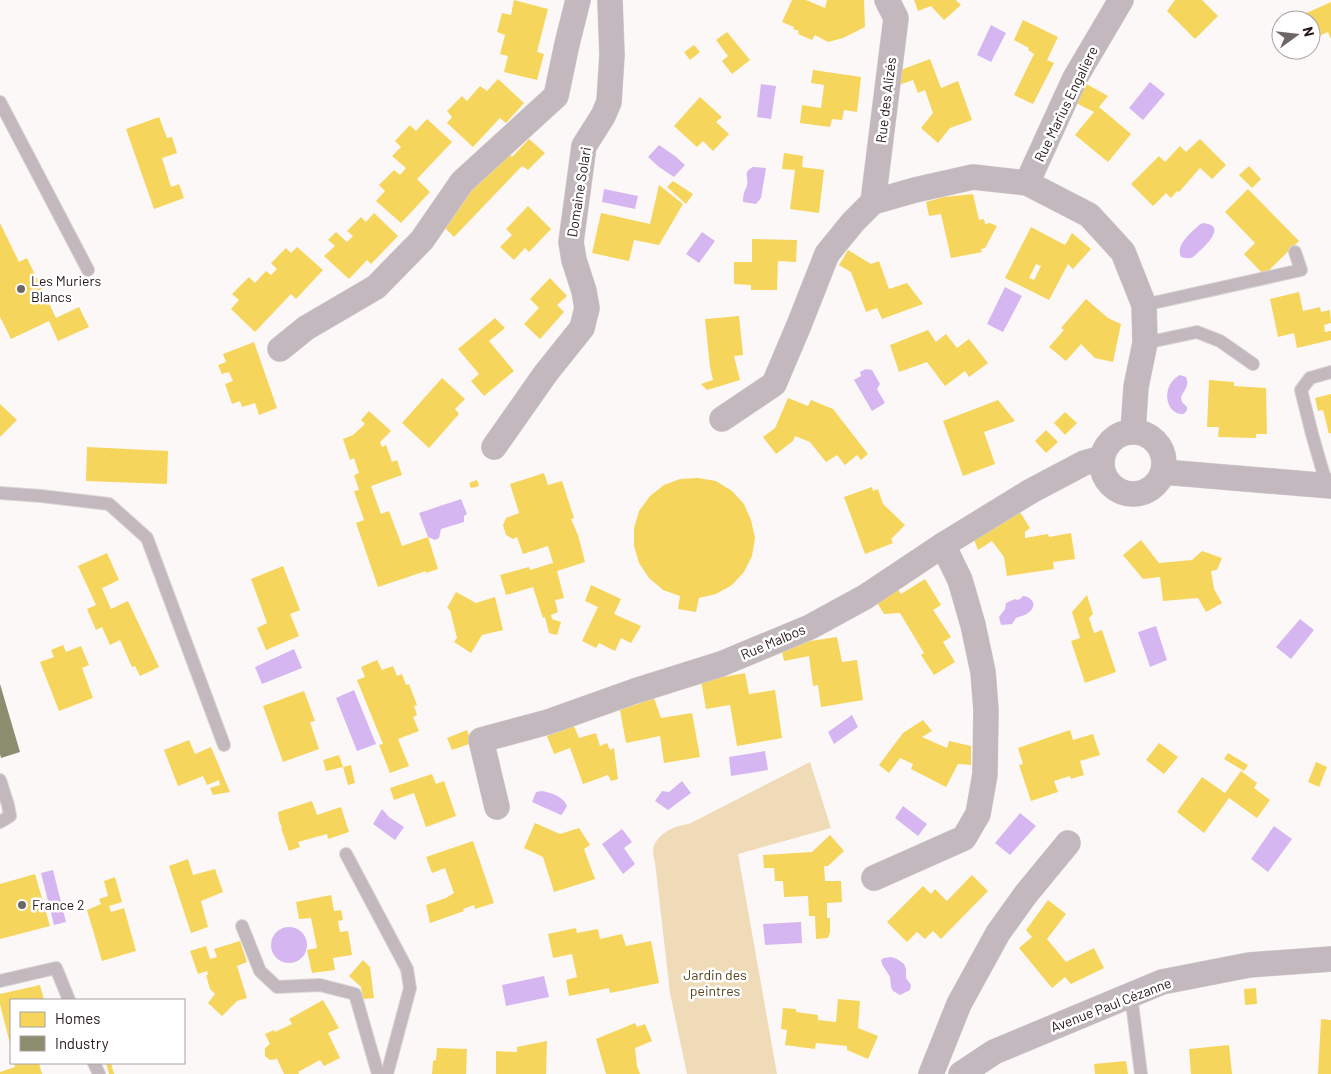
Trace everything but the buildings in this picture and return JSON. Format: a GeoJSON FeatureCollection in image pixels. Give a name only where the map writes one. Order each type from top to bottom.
{"type":"FeatureCollection","features":[{"type":"Feature","properties":{"kind":"street"},"geometry":{"type":"LineString","coordinates":[[280,348],[306,328],[376,287],[422,240],[462,182],[556,96],[578,0]]}},
{"type":"Feature","properties":{"kind":"street","name":"Domaine Solari"},"geometry":{"type":"LineString","coordinates":[[494,447],[546,373],[582,328],[587,308],[571,242],[584,146],[603,116],[609,102],[612,55],[610,0]]}},
{"type":"Feature","properties":{"kind":"street","name":"Rue des Alizés"},"geometry":{"type":"LineString","coordinates":[[873,202],[896,18],[887,0]]}},
{"type":"Feature","properties":{"kind":"street","name":"Rue Marius Engaliere"},"geometry":{"type":"LineString","coordinates":[[1027,183],[1075,78],[1121,0]]}},
{"type":"Feature","properties":{"kind":"street"},"geometry":{"type":"LineString","coordinates":[[722,418],[774,384],[827,254],[853,222],[873,202],[973,177],[1027,183],[1089,215],[1123,252],[1144,305],[1145,343],[1136,387],[1133,431]]}},
{"type":"Feature","properties":{"kind":"street"},"geometry":{"type":"LineString","coordinates":[[1133,431],[1151,437],[1158,444],[1164,463],[1159,480],[1152,488],[1135,494],[1117,490],[1110,484],[1102,468],[1102,458],[1109,442],[1116,436],[1133,431]]}},
{"type":"Feature","properties":{"kind":"street","name":"Rue Malbos"},"geometry":{"type":"LineString","coordinates":[[497,807],[481,740],[548,722],[635,691],[721,664],[810,627],[865,597],[943,545],[1031,492],[1084,463],[1102,458]]}},
{"type":"Feature","properties":{"kind":"street"},"geometry":{"type":"LineString","coordinates":[[1162,472],[1329,486]]}},
{"type":"Feature","properties":{"kind":"street"},"geometry":{"type":"LineString","coordinates":[[874,878],[964,838],[978,814],[985,774],[986,710],[982,672],[973,625],[960,580],[943,545]]}},
{"type":"Feature","properties":{"kind":"street"},"geometry":{"type":"LineString","coordinates":[[931,1074],[959,1004],[998,933],[1026,894],[1068,843]]}},
{"type":"Feature","properties":{"kind":"street","name":"Avenue Paul Cézanne"},"geometry":{"type":"LineString","coordinates":[[961,1074],[994,1052],[1162,982],[1249,966],[1331,959]]}},
{"type":"Feature","properties":{"kind":"lane"},"geometry":{"type":"LineString","coordinates":[[0,102],[88,270]]}},
{"type":"Feature","properties":{"kind":"lane"},"geometry":{"type":"LineString","coordinates":[[1144,305],[1301,270],[1295,252]]}},
{"type":"Feature","properties":{"kind":"lane"},"geometry":{"type":"LineString","coordinates":[[1145,343],[1197,332],[1220,341],[1253,364]]}},
{"type":"Feature","properties":{"kind":"lane"},"geometry":{"type":"LineString","coordinates":[[1329,486],[1312,434],[1301,390],[1310,378],[1331,372]]}},
{"type":"Feature","properties":{"kind":"lane"},"geometry":{"type":"LineString","coordinates":[[0,493],[109,504],[147,538],[224,745]]}},
{"type":"Feature","properties":{"kind":"lane"},"geometry":{"type":"LineString","coordinates":[[0,780],[10,816],[0,822]]}},
{"type":"Feature","properties":{"kind":"lane"},"geometry":{"type":"LineString","coordinates":[[346,854],[407,969],[410,988],[387,1074]]}},
{"type":"Feature","properties":{"kind":"lane"},"geometry":{"type":"LineString","coordinates":[[242,926],[260,971],[277,987],[320,985],[355,994],[378,1074]]}},
{"type":"Feature","properties":{"kind":"lane"},"geometry":{"type":"LineString","coordinates":[[0,981],[56,968],[69,999]]}},
{"type":"Feature","properties":{"kind":"lane"},"geometry":{"type":"LineString","coordinates":[[1131,994],[1141,1074]]}},
{"type":"Feature","properties":{"kind":"green space","name":"Jardin des peintres"},"geometry":{"type":"Polygon","coordinates":[[[810,762],[831,828],[738,854],[777,1074],[687,1074],[670,993],[653,853],[655,844],[667,831],[689,824],[810,762]]]}},
{"type":"Feature","properties":{"kind":"shaded area"},"geometry":{"type":"Polygon","coordinates":[[[991,25],[1006,33],[991,62],[977,55],[991,25]]]}},
{"type":"Feature","properties":{"kind":"shaded area"},"geometry":{"type":"Polygon","coordinates":[[[1150,82],[1165,94],[1143,120],[1129,108],[1150,82]]]}},
{"type":"Feature","properties":{"kind":"shaded area"},"geometry":{"type":"Polygon","coordinates":[[[761,84],[776,86],[771,119],[757,117],[761,84]]]}},
{"type":"Feature","properties":{"kind":"shaded area"},"geometry":{"type":"Polygon","coordinates":[[[659,145],[685,165],[674,177],[648,157],[659,145]]]}},
{"type":"Feature","properties":{"kind":"shaded area"},"geometry":{"type":"Polygon","coordinates":[[[753,167],[766,168],[761,198],[756,204],[743,202],[747,185],[747,173],[753,167]]]}},
{"type":"Feature","properties":{"kind":"shaded area"},"geometry":{"type":"Polygon","coordinates":[[[604,189],[638,196],[635,209],[602,202],[604,189]]]}},
{"type":"Feature","properties":{"kind":"shaded area"},"geometry":{"type":"Polygon","coordinates":[[[1203,223],[1210,224],[1213,227],[1214,234],[1212,238],[1193,257],[1181,257],[1180,248],[1182,244],[1203,223]]]}},
{"type":"Feature","properties":{"kind":"shaded area"},"geometry":{"type":"Polygon","coordinates":[[[702,232],[715,241],[699,263],[686,254],[702,232]]]}},
{"type":"Feature","properties":{"kind":"shaded area"},"geometry":{"type":"Polygon","coordinates":[[[1005,287],[1022,296],[1003,332],[987,324],[1005,287]]]}},
{"type":"Feature","properties":{"kind":"shaded area"},"geometry":{"type":"Polygon","coordinates":[[[866,369],[872,370],[880,384],[877,389],[885,403],[872,411],[854,380],[861,376],[860,372],[866,369]]]}},
{"type":"Feature","properties":{"kind":"shaded area"},"geometry":{"type":"Polygon","coordinates":[[[1180,375],[1186,377],[1187,380],[1187,385],[1181,397],[1182,402],[1187,407],[1184,414],[1173,410],[1167,399],[1167,392],[1170,386],[1180,375]]]}},
{"type":"Feature","properties":{"kind":"shaded area"},"geometry":{"type":"Polygon","coordinates":[[[461,499],[467,514],[464,516],[464,522],[441,529],[439,538],[435,540],[428,537],[419,513],[461,499]]]}},
{"type":"Feature","properties":{"kind":"shaded area"},"geometry":{"type":"Polygon","coordinates":[[[1023,596],[1032,600],[1033,608],[1025,615],[1016,618],[1012,624],[1001,625],[999,617],[1005,609],[1006,603],[1020,599],[1023,596]]]}},
{"type":"Feature","properties":{"kind":"shaded area"},"geometry":{"type":"Polygon","coordinates":[[[1300,619],[1314,630],[1291,659],[1276,647],[1300,619]]]}},
{"type":"Feature","properties":{"kind":"shaded area"},"geometry":{"type":"Polygon","coordinates":[[[1156,626],[1167,660],[1150,667],[1138,632],[1156,626]]]}},
{"type":"Feature","properties":{"kind":"shaded area"},"geometry":{"type":"Polygon","coordinates":[[[294,649],[302,668],[262,684],[255,667],[294,649]]]}},
{"type":"Feature","properties":{"kind":"shaded area"},"geometry":{"type":"Polygon","coordinates":[[[354,690],[376,744],[357,751],[336,698],[354,690]]]}},
{"type":"Feature","properties":{"kind":"shaded area"},"geometry":{"type":"Polygon","coordinates":[[[852,715],[858,727],[834,744],[828,732],[852,715]]]}},
{"type":"Feature","properties":{"kind":"shaded area"},"geometry":{"type":"Polygon","coordinates":[[[765,751],[768,770],[731,776],[729,757],[765,751]]]}},
{"type":"Feature","properties":{"kind":"shaded area"},"geometry":{"type":"Polygon","coordinates":[[[682,781],[691,793],[668,810],[655,801],[662,791],[669,792],[682,781]]]}},
{"type":"Feature","properties":{"kind":"shaded area"},"geometry":{"type":"Polygon","coordinates":[[[542,791],[563,800],[567,806],[561,815],[532,802],[536,792],[542,791]]]}},
{"type":"Feature","properties":{"kind":"shaded area"},"geometry":{"type":"Polygon","coordinates":[[[903,806],[927,824],[918,836],[895,818],[903,806]]]}},
{"type":"Feature","properties":{"kind":"shaded area"},"geometry":{"type":"Polygon","coordinates":[[[382,809],[389,817],[404,827],[395,840],[373,824],[382,809]]]}},
{"type":"Feature","properties":{"kind":"shaded area"},"geometry":{"type":"Polygon","coordinates":[[[1020,813],[1036,826],[1010,855],[995,843],[1020,813]]]}},
{"type":"Feature","properties":{"kind":"shaded area"},"geometry":{"type":"Polygon","coordinates":[[[1274,826],[1292,839],[1268,872],[1251,859],[1274,826]]]}},
{"type":"Feature","properties":{"kind":"shaded area"},"geometry":{"type":"Polygon","coordinates":[[[622,829],[632,842],[624,848],[635,864],[623,874],[602,844],[622,829]]]}},
{"type":"Feature","properties":{"kind":"shaded area"},"geometry":{"type":"Polygon","coordinates":[[[53,870],[66,922],[54,925],[41,873],[53,870]]]}},
{"type":"Feature","properties":{"kind":"shaded area"},"geometry":{"type":"Polygon","coordinates":[[[801,922],[802,943],[765,945],[763,924],[801,922]]]}},
{"type":"Feature","properties":{"kind":"shaded area"},"geometry":{"type":"Polygon","coordinates":[[[289,927],[301,933],[307,945],[301,957],[289,963],[277,957],[271,945],[277,933],[289,927]]]}},
{"type":"Feature","properties":{"kind":"shaded area"},"geometry":{"type":"Polygon","coordinates":[[[891,957],[904,964],[906,978],[911,985],[910,990],[900,995],[893,991],[890,977],[881,960],[891,957]]]}},
{"type":"Feature","properties":{"kind":"shaded area"},"geometry":{"type":"Polygon","coordinates":[[[544,976],[549,997],[506,1006],[502,985],[544,976]]]}},
{"type":"Feature","properties":{"kind":"place","name":"Les Muriers Blancs"},"geometry":{"type":"Point","coordinates":[21,289]}},
{"type":"Feature","properties":{"kind":"place","name":"France 2"},"geometry":{"type":"Point","coordinates":[22,905]}}]}
